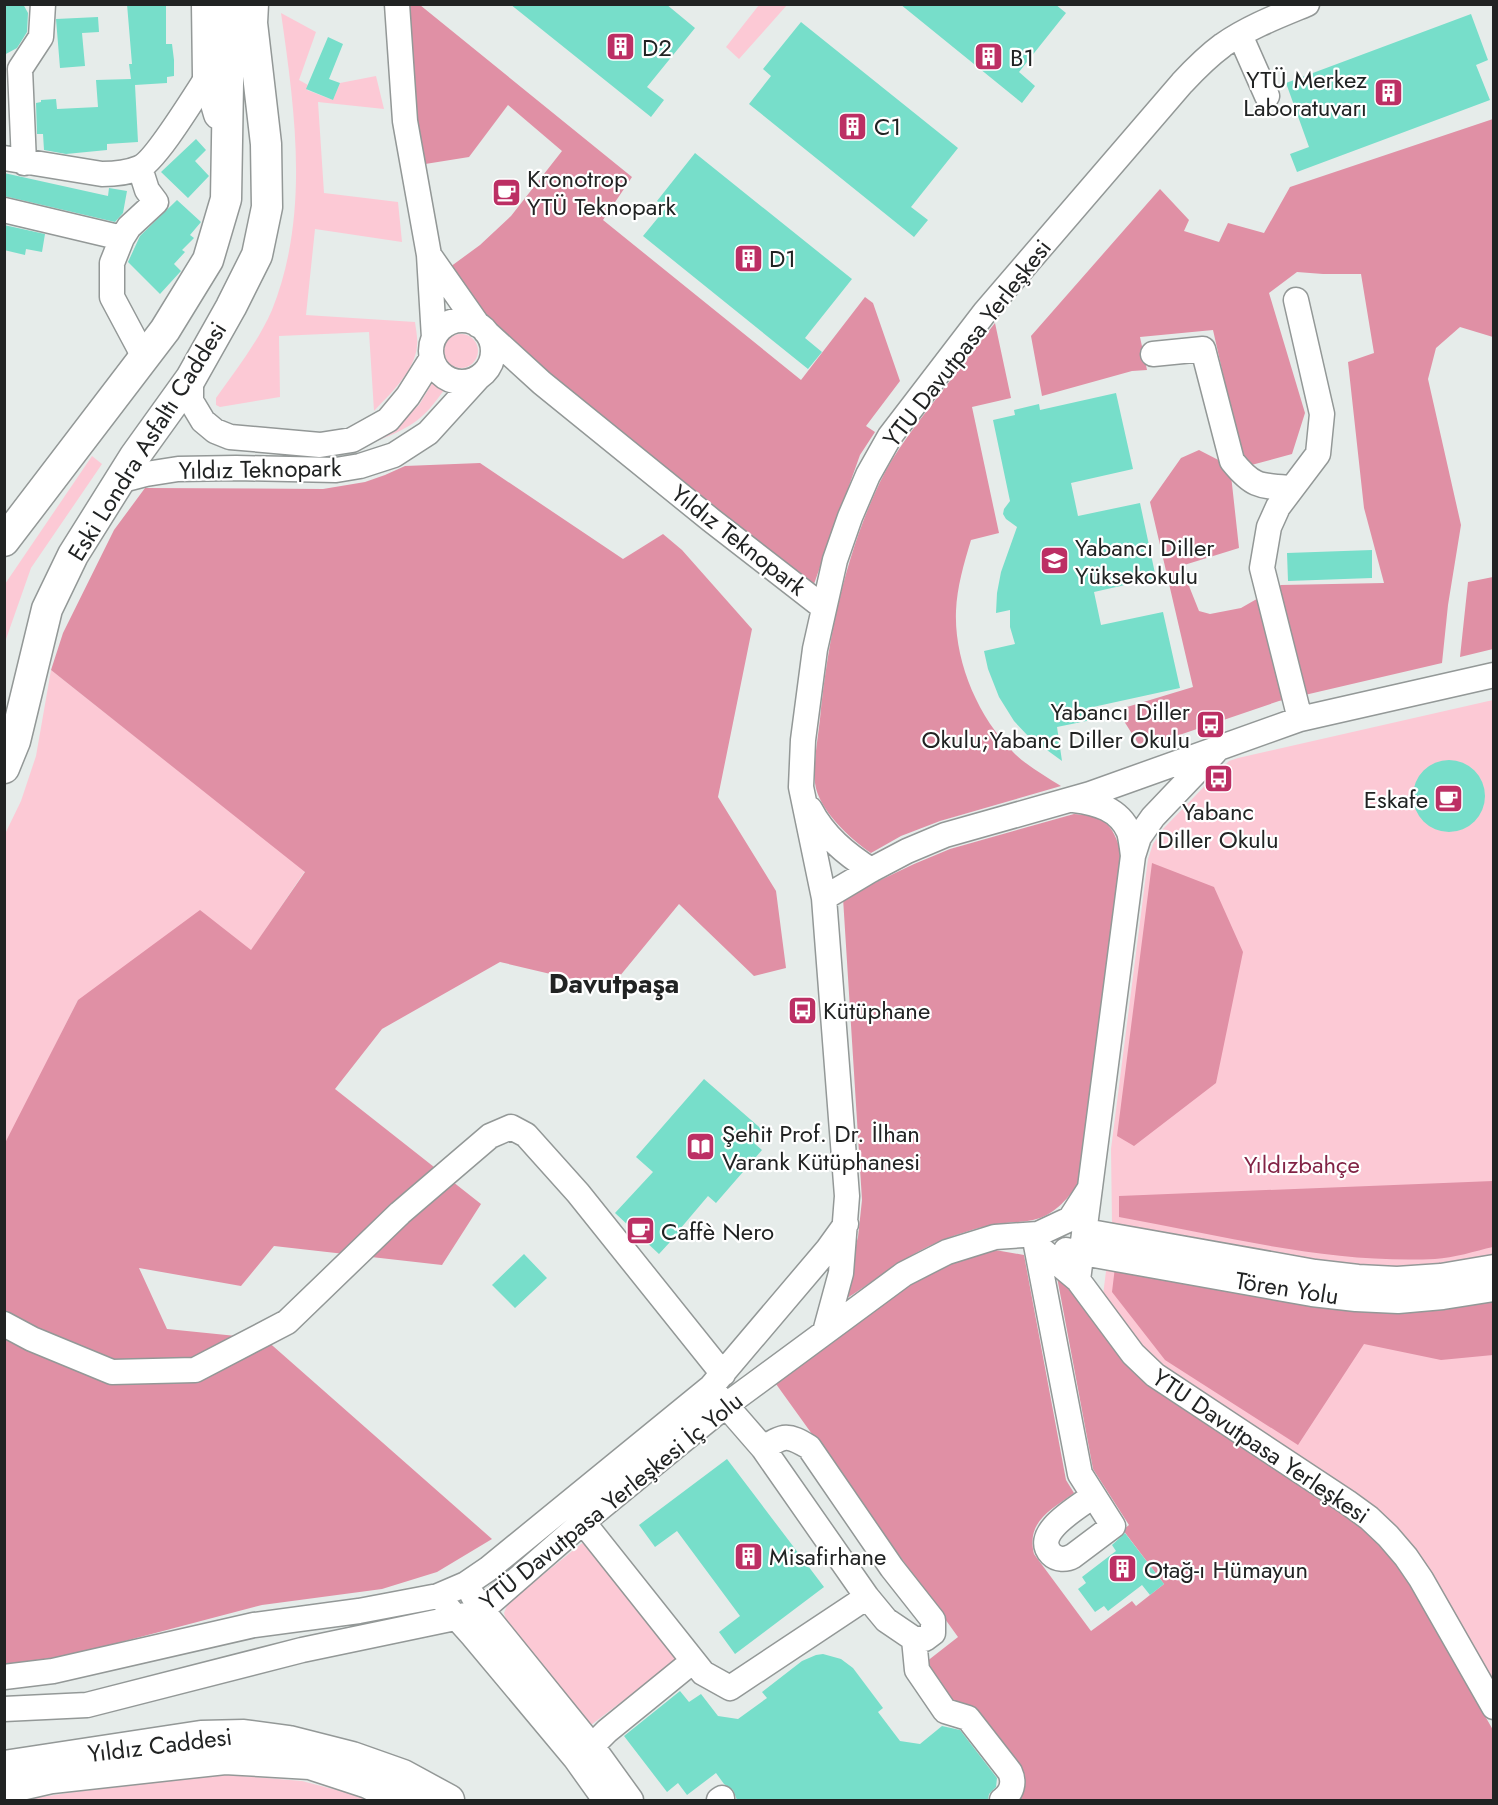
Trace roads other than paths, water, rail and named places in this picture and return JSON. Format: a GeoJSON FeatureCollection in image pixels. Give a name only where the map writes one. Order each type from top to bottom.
{"type":"FeatureCollection","features":[{"type":"Feature","properties":{"kind":"main road","name":"Eski Londra Asfaltı Caddesi"},"geometry":{"type":"LineString","coordinates":[[4,768],[15,741],[14,716],[47,609],[73,555],[119,481],[191,378],[231,307],[256,255],[267,207],[266,144],[252,23],[253,4]]}},
{"type":"Feature","properties":{"kind":"main road"},"geometry":{"type":"LineString","coordinates":[[266,144],[268,4]]}},
{"type":"Feature","properties":{"kind":"main road","name":"Eski Londra Asfaltı Caddesi"},"geometry":{"type":"LineString","coordinates":[[4,541],[165,330],[208,261],[226,199],[228,143],[229,25],[211,6]]}},
{"type":"Feature","properties":{"kind":"main road"},"geometry":{"type":"LineString","coordinates":[[211,6],[208,76],[228,143]]}},
{"type":"Feature","properties":{"kind":"main road","name":"Yıldız Caddesi"},"geometry":{"type":"LineString","coordinates":[[4,1767],[201,1736],[244,1735],[290,1741],[352,1757],[403,1775],[449,1800]]}},
{"type":"Feature","properties":{"kind":"main road","name":"Yıldız Caddesi"},"geometry":{"type":"LineString","coordinates":[[4,1789],[52,1778],[225,1759],[310,1764],[368,1783],[402,1800]]}},
{"type":"Feature","properties":{"kind":"street"},"geometry":{"type":"LineString","coordinates":[[43,4],[41,37],[12,71],[14,160],[102,174],[116,174],[140,168],[158,150],[208,76]]}},
{"type":"Feature","properties":{"kind":"street","name":"Yıldız Teknopark"},"geometry":{"type":"LineString","coordinates":[[191,378],[191,401],[203,421],[215,431],[230,437],[320,445],[352,440],[388,420],[408,396],[433,348],[429,255],[405,121],[397,4]]}},
{"type":"Feature","properties":{"kind":"street","name":"YTU Davutpasa Yerleşkesi"},"geometry":{"type":"LineString","coordinates":[[825,1332],[841,1273],[848,1196],[824,898],[801,787],[808,693],[835,560],[850,517],[868,475],[890,435],[985,312],[1182,83],[1223,45],[1240,35],[1261,12],[1299,6]]}},
{"type":"Feature","properties":{"kind":"street"},"geometry":{"type":"LineString","coordinates":[[1240,35],[1266,96]]}},
{"type":"Feature","properties":{"kind":"street"},"geometry":{"type":"LineString","coordinates":[[140,168],[147,190],[156,202],[129,227],[122,238],[112,263],[112,297],[144,357]]}},
{"type":"Feature","properties":{"kind":"street"},"geometry":{"type":"LineString","coordinates":[[4,210],[122,238]]}},
{"type":"Feature","properties":{"kind":"street","name":"Yıldız Teknopark"},"geometry":{"type":"LineString","coordinates":[[429,255],[482,328],[542,383],[711,520],[824,607]]}},
{"type":"Feature","properties":{"kind":"street"},"geometry":{"type":"LineString","coordinates":[[1296,300],[1322,414],[1318,454],[1278,507],[1269,528],[1262,568],[1300,719]]}},
{"type":"Feature","properties":{"kind":"street"},"geometry":{"type":"LineString","coordinates":[[458,321],[468,321],[482,328],[491,341],[493,351],[491,362],[482,374],[469,381],[459,382],[450,380],[441,374],[435,367],[433,348],[440,330],[458,321]]}},
{"type":"Feature","properties":{"kind":"street"},"geometry":{"type":"LineString","coordinates":[[1153,354],[1203,349],[1232,460],[1243,475],[1261,486],[1292,488]]}},
{"type":"Feature","properties":{"kind":"street","name":"Yıldız Teknopark"},"geometry":{"type":"LineString","coordinates":[[119,481],[178,469],[336,470],[360,466],[394,455],[428,433],[482,374],[500,371],[542,383]]}},
{"type":"Feature","properties":{"kind":"street"},"geometry":{"type":"LineString","coordinates":[[824,898],[871,870],[945,835],[1110,788],[1300,719],[1494,675]]}},
{"type":"Feature","properties":{"kind":"street"},"geometry":{"type":"LineString","coordinates":[[1078,1280],[1133,856],[1139,837],[1153,817],[1220,748]]}},
{"type":"Feature","properties":{"kind":"street","name":"YTU Davutpasa Yerleşkesi"},"geometry":{"type":"LineString","coordinates":[[801,787],[811,812],[827,834],[848,855],[871,870]]}},
{"type":"Feature","properties":{"kind":"street"},"geometry":{"type":"LineString","coordinates":[[1071,800],[1096,803],[1115,813],[1128,832],[1133,856]]}},
{"type":"Feature","properties":{"kind":"street"},"geometry":{"type":"LineString","coordinates":[[4,1324],[32,1339],[112,1372],[195,1370],[287,1322],[400,1213],[490,1136],[511,1127],[526,1135],[578,1193],[717,1380],[725,1406],[763,1448],[867,1597],[886,1620],[914,1639],[924,1639],[933,1633],[933,1620],[892,1569],[809,1447],[792,1437],[779,1438],[763,1448]]}},
{"type":"Feature","properties":{"kind":"street","name":"YTÜ Davutpasa Yerleşkesi İç Yolu"},"geometry":{"type":"LineString","coordinates":[[4,1709],[87,1706],[302,1650],[455,1618],[482,1610],[583,1522],[725,1406],[904,1274],[947,1252],[994,1237],[1038,1234],[1070,1219],[1090,1188]]}},
{"type":"Feature","properties":{"kind":"street","name":"YTÜ Davutpasa Yerleşkesi İç Yolu"},"geometry":{"type":"LineString","coordinates":[[4,1677],[53,1671],[254,1625],[359,1611],[438,1596],[466,1584],[488,1569],[717,1380],[828,1249],[846,1224]]}},
{"type":"Feature","properties":{"kind":"street","name":"YTU Davutpasa Yerleşkesi"},"geometry":{"type":"LineString","coordinates":[[994,1237],[1036,1245],[1083,1242]]}},
{"type":"Feature","properties":{"kind":"street","name":"Tören Yolu"},"geometry":{"type":"LineString","coordinates":[[1083,1242],[1358,1277],[1397,1279],[1441,1276],[1494,1267]]}},
{"type":"Feature","properties":{"kind":"street","name":"Tören Yolu"},"geometry":{"type":"LineString","coordinates":[[1083,1242],[1312,1294],[1398,1301],[1494,1289]]}},
{"type":"Feature","properties":{"kind":"street"},"geometry":{"type":"LineString","coordinates":[[1036,1245],[1080,1474],[1094,1496]]}},
{"type":"Feature","properties":{"kind":"street","name":"YTU Davutpasa Yerleşkesi"},"geometry":{"type":"LineString","coordinates":[[1036,1245],[1078,1280],[1124,1342],[1149,1370],[1347,1502],[1388,1536],[1406,1557],[1494,1707]]}},
{"type":"Feature","properties":{"kind":"street"},"geometry":{"type":"LineString","coordinates":[[583,1522],[703,1673],[730,1688],[867,1597]]}},
{"type":"Feature","properties":{"kind":"street"},"geometry":{"type":"LineString","coordinates":[[466,1584],[583,1752],[605,1800]]}},
{"type":"Feature","properties":{"kind":"street"},"geometry":{"type":"LineString","coordinates":[[438,1596],[455,1618],[631,1800]]}},
{"type":"Feature","properties":{"kind":"street"},"geometry":{"type":"LineString","coordinates":[[914,1639],[917,1670],[945,1711],[968,1718],[1010,1772],[1014,1780],[1012,1787],[1002,1800]]}},
{"type":"Feature","properties":{"kind":"street"},"geometry":{"type":"LineString","coordinates":[[583,1752],[693,1661]]}},
{"type":"Feature","properties":{"kind":"place","name":"D2"},"geometry":{"type":"Point","coordinates":[621,47]}},
{"type":"Feature","properties":{"kind":"place","name":"B1"},"geometry":{"type":"Point","coordinates":[989,57]}},
{"type":"Feature","properties":{"kind":"place","name":"YTÜ Merkez Laboratuvarı"},"geometry":{"type":"Point","coordinates":[1388,93]}},
{"type":"Feature","properties":{"kind":"place","name":"C1"},"geometry":{"type":"Point","coordinates":[853,126]}},
{"type":"Feature","properties":{"kind":"place","name":"Kronotrop YTÜ Teknopark"},"geometry":{"type":"Point","coordinates":[506,192]}},
{"type":"Feature","properties":{"kind":"place","name":"D1"},"geometry":{"type":"Point","coordinates":[748,258]}},
{"type":"Feature","properties":{"kind":"place","name":"Yabancı Diller Yüksekokulu"},"geometry":{"type":"Point","coordinates":[1054,561]}},
{"type":"Feature","properties":{"kind":"place","name":"Yabancı Diller Okulu;Yabanc Diller Okulu"},"geometry":{"type":"Point","coordinates":[1211,725]}},
{"type":"Feature","properties":{"kind":"place","name":"Yabanc Diller Okulu"},"geometry":{"type":"Point","coordinates":[1218,778]}},
{"type":"Feature","properties":{"kind":"place","name":"Eskafe"},"geometry":{"type":"Point","coordinates":[1449,799]}},
{"type":"Feature","properties":{"kind":"place","name":"Kütüphane"},"geometry":{"type":"Point","coordinates":[802,1010]}},
{"type":"Feature","properties":{"kind":"place","name":"Şehit Prof. Dr. İlhan Varank Kütüphanesi"},"geometry":{"type":"Point","coordinates":[701,1147]}},
{"type":"Feature","properties":{"kind":"place","name":"Caffè Nero"},"geometry":{"type":"Point","coordinates":[640,1231]}},
{"type":"Feature","properties":{"kind":"place","name":"Misafirhane"},"geometry":{"type":"Point","coordinates":[748,1556]}},
{"type":"Feature","properties":{"kind":"place","name":"Otağ-ı Hümayun"},"geometry":{"type":"Point","coordinates":[1123,1569]}},
{"type":"Feature","properties":{"kind":"district","name":"Davutpaşa"},"geometry":{"type":"Point","coordinates":[614,983]}},
{"type":"Feature","properties":{"kind":"park label","name":"Yıldızbahçe"},"geometry":{"type":"Point","coordinates":[1302,1164]}}]}
